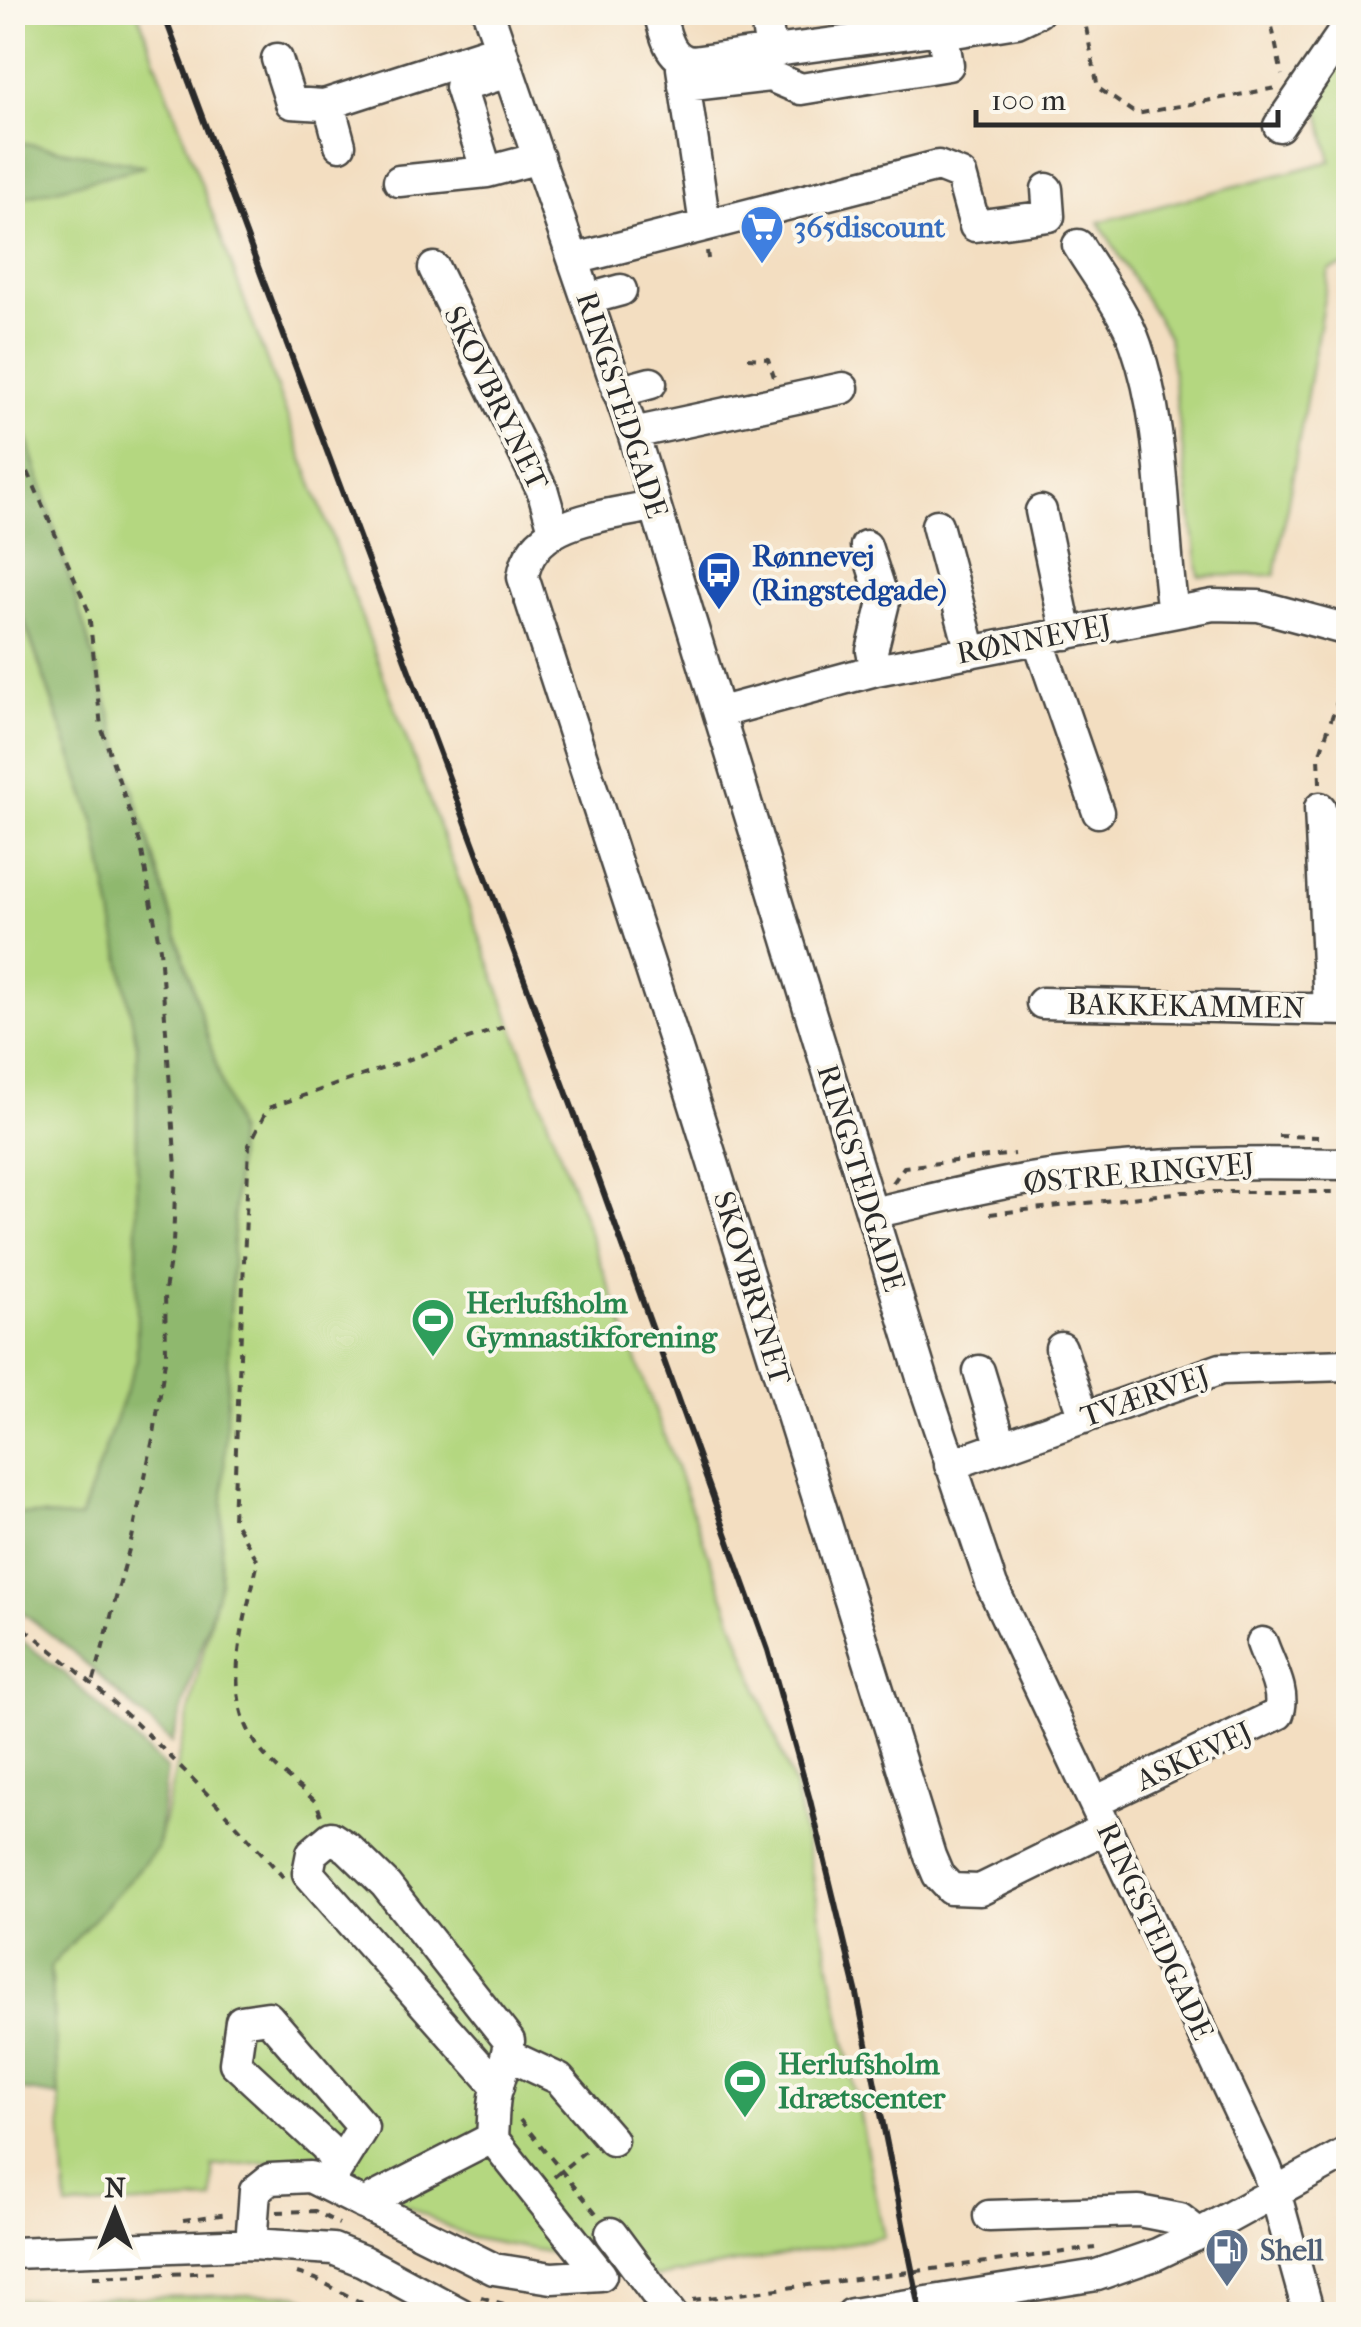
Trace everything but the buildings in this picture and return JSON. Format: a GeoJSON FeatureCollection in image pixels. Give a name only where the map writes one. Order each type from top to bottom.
{"type":"FeatureCollection","features":[{"type":"Feature","properties":{"kind":"street","name":"RINGSTEDGADE"},"geometry":{"type":"LineString","coordinates":[[488,12],[633,433],[950,1465],[992,1586],[1276,2192],[1308,2314]]}},
{"type":"Feature","properties":{"kind":"street"},"geometry":{"type":"LineString","coordinates":[[659,12],[668,44],[683,73],[706,225]]}},
{"type":"Feature","properties":{"kind":"street"},"geometry":{"type":"LineString","coordinates":[[765,12],[771,52]]}},
{"type":"Feature","properties":{"kind":"street"},"geometry":{"type":"LineString","coordinates":[[683,73],[692,62],[771,52],[858,26],[1016,22],[1038,12]]}},
{"type":"Feature","properties":{"kind":"street"},"geometry":{"type":"LineString","coordinates":[[1279,126],[1345,22]]}},
{"type":"Feature","properties":{"kind":"street"},"geometry":{"type":"LineString","coordinates":[[683,73],[770,76],[801,88],[948,65],[941,25]]}},
{"type":"Feature","properties":{"kind":"street"},"geometry":{"type":"LineString","coordinates":[[277,59],[291,103],[329,104],[505,60]]}},
{"type":"Feature","properties":{"kind":"street"},"geometry":{"type":"LineString","coordinates":[[487,172],[460,86],[505,60]]}},
{"type":"Feature","properties":{"kind":"street"},"geometry":{"type":"LineString","coordinates":[[329,104],[340,145]]}},
{"type":"Feature","properties":{"kind":"street"},"geometry":{"type":"LineString","coordinates":[[399,181],[487,172],[540,158]]}},
{"type":"Feature","properties":{"kind":"street"},"geometry":{"type":"LineString","coordinates":[[574,259],[938,166],[961,175],[975,226],[1049,216],[1047,189]]}},
{"type":"Feature","properties":{"kind":"street"},"geometry":{"type":"LineString","coordinates":[[1078,245],[1135,342],[1157,422],[1164,551],[1173,612]]}},
{"type":"Feature","properties":{"kind":"street","name":"SKOVBRYNET"},"geometry":{"type":"LineString","coordinates":[[434,268],[543,492],[554,530]]}},
{"type":"Feature","properties":{"kind":"street"},"geometry":{"type":"LineString","coordinates":[[588,298],[621,290]]}},
{"type":"Feature","properties":{"kind":"street"},"geometry":{"type":"LineString","coordinates":[[618,392],[650,384]]}},
{"type":"Feature","properties":{"kind":"street"},"geometry":{"type":"LineString","coordinates":[[633,433],[843,388]]}},
{"type":"Feature","properties":{"kind":"street"},"geometry":{"type":"LineString","coordinates":[[1146,492],[1164,551]]}},
{"type":"Feature","properties":{"kind":"street","name":"SKOVBRYNET"},"geometry":{"type":"LineString","coordinates":[[655,506],[554,530],[530,550],[523,576],[688,1084],[930,1856],[938,1875],[950,1889],[980,1890],[1101,1815]]}},
{"type":"Feature","properties":{"kind":"street"},"geometry":{"type":"LineString","coordinates":[[1041,511],[1052,636],[1098,812]]}},
{"type":"Feature","properties":{"kind":"street"},"geometry":{"type":"LineString","coordinates":[[937,525],[971,652]]}},
{"type":"Feature","properties":{"kind":"street"},"geometry":{"type":"LineString","coordinates":[[866,546],[884,602],[872,651],[876,670]]}},
{"type":"Feature","properties":{"kind":"street","name":"RØNNEVEJ"},"geometry":{"type":"LineString","coordinates":[[721,712],[876,670],[1213,605],[1259,606],[1348,630]]}},
{"type":"Feature","properties":{"kind":"street","name":"BAKKEKAMMEN"},"geometry":{"type":"LineString","coordinates":[[1042,1003],[1339,1009],[1320,808]]}},
{"type":"Feature","properties":{"kind":"street","name":"ØSTRE RINGVEJ"},"geometry":{"type":"LineString","coordinates":[[872,1213],[1034,1178],[1094,1170],[1236,1162],[1348,1164]]}},
{"type":"Feature","properties":{"kind":"street"},"geometry":{"type":"LineString","coordinates":[[1062,1348],[1084,1418]]}},
{"type":"Feature","properties":{"kind":"street","name":"TVÆRVEJ"},"geometry":{"type":"LineString","coordinates":[[950,1465],[1222,1369],[1348,1365]]}},
{"type":"Feature","properties":{"kind":"street"},"geometry":{"type":"LineString","coordinates":[[978,1371],[1002,1447]]}},
{"type":"Feature","properties":{"kind":"street","name":"ASKEVEJ"},"geometry":{"type":"LineString","coordinates":[[1101,1815],[1278,1714],[1280,1693],[1262,1643]]}},
{"type":"Feature","properties":{"kind":"street"},"geometry":{"type":"LineString","coordinates":[[497,2091],[308,1874],[312,1852],[331,1838],[348,1848],[385,1884],[510,2040],[497,2091],[492,2138],[602,2274]]}},
{"type":"Feature","properties":{"kind":"street"},"geometry":{"type":"LineString","coordinates":[[332,2176],[363,2127],[268,2017],[242,2022],[236,2063],[326,2148],[332,2176],[356,2217],[494,2270],[552,2278],[638,2269]]}},
{"type":"Feature","properties":{"kind":"street"},"geometry":{"type":"LineString","coordinates":[[508,2055],[559,2079],[598,2145]]}},
{"type":"Feature","properties":{"kind":"street"},"geometry":{"type":"LineString","coordinates":[[356,2217],[492,2138]]}},
{"type":"Feature","properties":{"kind":"street"},"geometry":{"type":"LineString","coordinates":[[852,2314],[1097,2274],[1157,2254],[1199,2234],[1348,2152]]}},
{"type":"Feature","properties":{"kind":"street"},"geometry":{"type":"LineString","coordinates":[[252,2229],[255,2190],[270,2180],[332,2176]]}},
{"type":"Feature","properties":{"kind":"street"},"geometry":{"type":"LineString","coordinates":[[989,2216],[1139,2212],[1180,2219],[1199,2234]]}},
{"type":"Feature","properties":{"kind":"street"},"geometry":{"type":"LineString","coordinates":[[12,2253],[252,2229],[333,2249],[464,2304]]}},
{"type":"Feature","properties":{"kind":"street"},"geometry":{"type":"LineString","coordinates":[[611,2233],[668,2309]]}},
{"type":"Feature","properties":{"kind":"path"},"geometry":{"type":"LineString","coordinates":[[1083,12],[1098,88],[1136,114],[1284,86],[1269,12]]}},
{"type":"Feature","properties":{"kind":"path"},"geometry":{"type":"LineString","coordinates":[[748,358],[768,359],[781,400]]}},
{"type":"Feature","properties":{"kind":"path"},"geometry":{"type":"LineString","coordinates":[[12,444],[29,474],[88,612],[101,726],[141,846],[160,949],[176,1168],[165,1290],[166,1354],[154,1434],[94,1684],[12,1619]]}},
{"type":"Feature","properties":{"kind":"path"},"geometry":{"type":"LineString","coordinates":[[1320,808],[1319,756],[1348,669]]}},
{"type":"Feature","properties":{"kind":"path"},"geometry":{"type":"LineString","coordinates":[[331,1838],[316,1802],[256,1746],[238,1709],[236,1674],[258,1561],[232,1519],[249,1146],[268,1108],[509,1024]]}},
{"type":"Feature","properties":{"kind":"path"},"geometry":{"type":"LineString","coordinates":[[981,1215],[1183,1192],[1348,1192]]}},
{"type":"Feature","properties":{"kind":"path"},"geometry":{"type":"LineString","coordinates":[[497,2091],[611,2233]]}},
{"type":"Feature","properties":{"kind":"path"},"geometry":{"type":"LineString","coordinates":[[535,2192],[598,2145]]}},
{"type":"Feature","properties":{"kind":"path"},"geometry":{"type":"LineString","coordinates":[[252,2229],[316,2211],[356,2217]]}},
{"type":"Feature","properties":{"kind":"path"},"geometry":{"type":"LineString","coordinates":[[464,2304],[557,2314],[668,2309],[1107,2246]]}},
{"type":"Feature","properties":{"kind":"path"},"geometry":{"type":"LineString","coordinates":[[287,2270],[316,2279],[382,2314]]}},
{"type":"Feature","properties":{"kind":"path"},"geometry":{"type":"LineString","coordinates":[[89,2277],[227,2272]]}},
{"type":"Feature","properties":{"kind":"green space","name":"Herlufsholm Gymnastikforening"},"geometry":{"type":"Polygon","coordinates":[[[12,13],[138,13],[795,1789],[884,2237],[657,2277],[619,2265],[472,2238],[311,2159],[213,2166],[213,2200],[67,2208],[50,1967],[157,1849],[219,1583],[237,1134],[13,391],[13,200],[144,166],[24,143],[13,145],[12,13]]]}},
{"type":"Feature","properties":{"kind":"green space"},"geometry":{"type":"Polygon","coordinates":[[[1337,56],[1348,66],[1348,264],[1329,270],[1275,575],[1199,576],[1168,336],[1099,222],[1331,161],[1314,89],[1337,56]]]}},
{"type":"Feature","properties":{"kind":"green space"},"geometry":{"type":"Polygon","coordinates":[[[24,143],[146,166],[13,200],[13,145],[24,143]]]}},
{"type":"Feature","properties":{"kind":"green space"},"geometry":{"type":"Polygon","coordinates":[[[13,391],[237,1134],[220,1583],[172,1743],[72,1651],[13,1605],[13,1513],[80,1519],[137,1360],[137,1046],[95,823],[13,588],[13,391]]]}},
{"type":"Feature","properties":{"kind":"green space"},"geometry":{"type":"Polygon","coordinates":[[[12,588],[95,823],[137,1046],[137,1360],[80,1519],[13,1513],[12,588]]]}},
{"type":"Feature","properties":{"kind":"green space"},"geometry":{"type":"Polygon","coordinates":[[[13,1634],[66,1675],[167,1770],[157,1849],[50,1967],[59,2096],[13,2089],[13,1634]]]}},
{"type":"Feature","properties":{"kind":"green space"},"geometry":{"type":"Polygon","coordinates":[[[296,2294],[340,2314],[13,2314],[13,2300],[296,2294]]]}},
{"type":"Feature","properties":{"kind":"railway"},"geometry":{"type":"LineString","coordinates":[[163,12],[598,1177],[768,1650],[810,1800],[857,1994],[921,2314]]}},
{"type":"Feature","properties":{"kind":"place","name":"365discount"},"geometry":{"type":"Point","coordinates":[762,265]}},
{"type":"Feature","properties":{"kind":"place","name":"Rønnevej (Ringstedgade)"},"geometry":{"type":"Point","coordinates":[719,611]}},
{"type":"Feature","properties":{"kind":"place","name":"Herlufsholm Gymnastikforening"},"geometry":{"type":"Point","coordinates":[433,1358]}},
{"type":"Feature","properties":{"kind":"place","name":"Herlufsholm Idrætscenter"},"geometry":{"type":"Point","coordinates":[745,2119]}},
{"type":"Feature","properties":{"kind":"place","name":"Shell"},"geometry":{"type":"Point","coordinates":[1227,2288]}}]}
